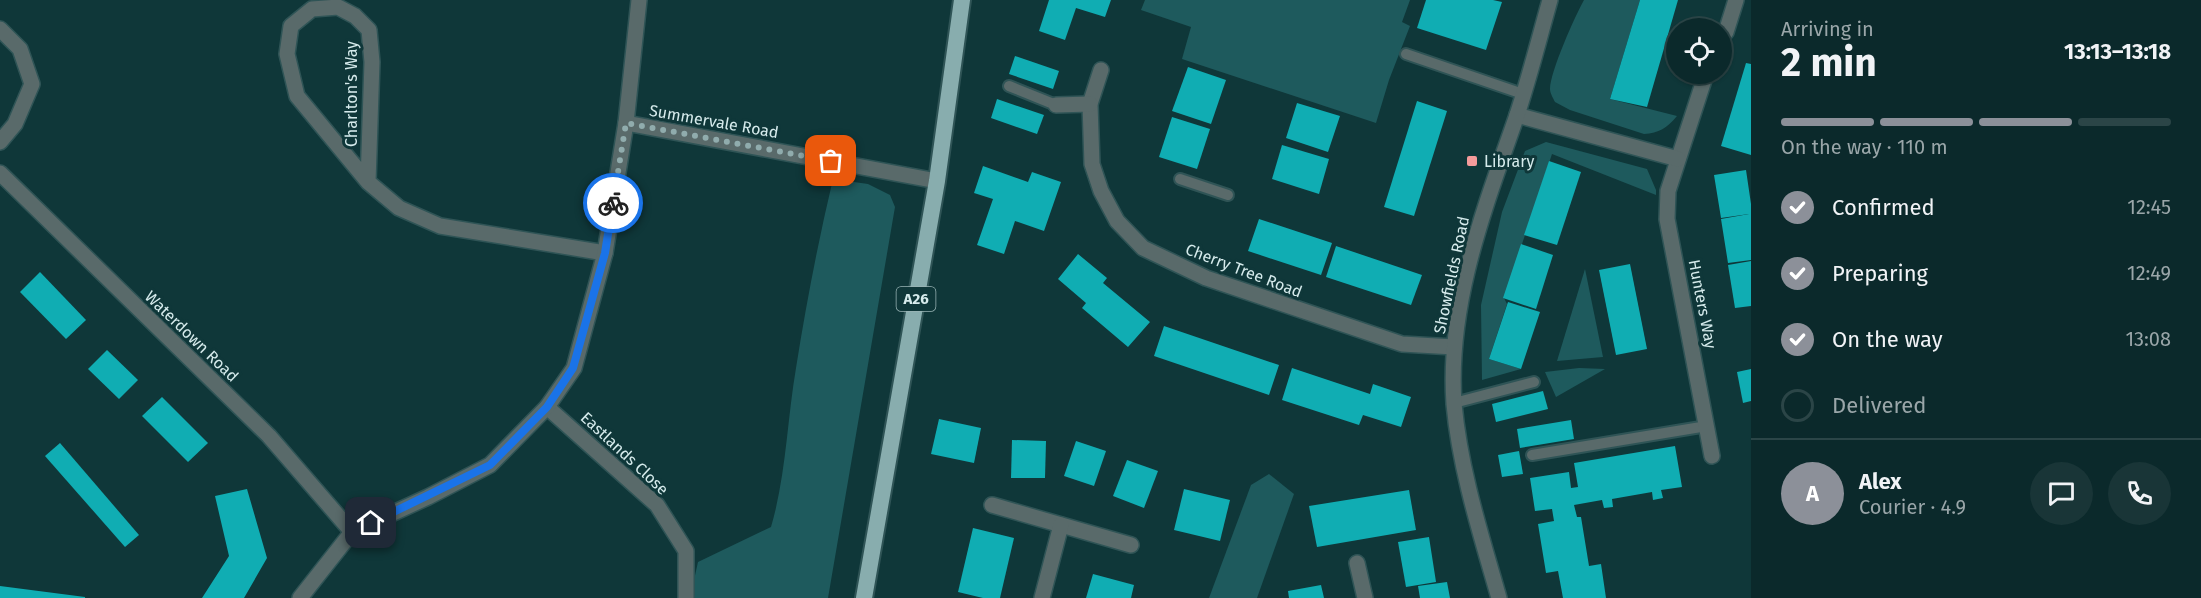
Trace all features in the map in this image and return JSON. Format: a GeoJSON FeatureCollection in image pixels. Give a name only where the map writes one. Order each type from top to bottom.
{"type":"FeatureCollection","features":[{"type":"Feature","properties":{"kind":"highway","name":"A26"},"geometry":{"type":"LineString","coordinates":[[864,598],[937,181],[962,0]]}},
{"type":"Feature","properties":{"kind":"street","name":"Summervale Road"},"geometry":{"type":"LineString","coordinates":[[352,532],[490,465],[547,407],[573,368],[605,253],[626,123],[639,0]]}},
{"type":"Feature","properties":{"kind":"street","name":"Showfields Road"},"geometry":{"type":"LineString","coordinates":[[1498,598],[1464,472],[1454,404],[1454,346],[1467,268],[1481,216],[1517,115],[1550,0]]}},
{"type":"Feature","properties":{"kind":"street"},"geometry":{"type":"LineString","coordinates":[[1730,18],[1736,0]]}},
{"type":"Feature","properties":{"kind":"street","name":"Charlton's Way"},"geometry":{"type":"LineString","coordinates":[[368,182],[372,62],[369,30],[355,16],[338,7],[312,9],[291,26],[287,54],[297,96],[368,182],[399,208],[440,226],[605,253]]}},
{"type":"Feature","properties":{"kind":"street"},"geometry":{"type":"LineString","coordinates":[[0,29],[21,49],[32,84],[15,124],[0,142]]}},
{"type":"Feature","properties":{"kind":"street","name":"Cherry Tree Road"},"geometry":{"type":"LineString","coordinates":[[1101,70],[1090,104],[1092,164],[1101,190],[1117,221],[1143,248],[1206,278],[1402,344],[1454,346]]}},
{"type":"Feature","properties":{"kind":"street","name":"Hunters Way"},"geometry":{"type":"LineString","coordinates":[[1703,84],[1668,191],[1667,219],[1712,456]]}},
{"type":"Feature","properties":{"kind":"street"},"geometry":{"type":"LineString","coordinates":[[1056,105],[1090,104]]}},
{"type":"Feature","properties":{"kind":"street"},"geometry":{"type":"LineString","coordinates":[[1517,115],[1678,159]]}},
{"type":"Feature","properties":{"kind":"street","name":"Summervale Road"},"geometry":{"type":"LineString","coordinates":[[626,123],[937,181]]}},
{"type":"Feature","properties":{"kind":"street","name":"Waterdown Road"},"geometry":{"type":"LineString","coordinates":[[0,173],[269,436],[352,532]]}},
{"type":"Feature","properties":{"kind":"street","name":"Eastlands Close"},"geometry":{"type":"LineString","coordinates":[[547,407],[657,505],[686,551],[686,598]]}},
{"type":"Feature","properties":{"kind":"street"},"geometry":{"type":"LineString","coordinates":[[992,505],[1131,545]]}},
{"type":"Feature","properties":{"kind":"street"},"geometry":{"type":"LineString","coordinates":[[1042,598],[1061,525]]}},
{"type":"Feature","properties":{"kind":"street"},"geometry":{"type":"LineString","coordinates":[[300,598],[352,532]]}},
{"type":"Feature","properties":{"kind":"street"},"geometry":{"type":"LineString","coordinates":[[1357,563],[1365,598]]}},
{"type":"Feature","properties":{"kind":"lane"},"geometry":{"type":"LineString","coordinates":[[1406,54],[1523,94]]}},
{"type":"Feature","properties":{"kind":"lane"},"geometry":{"type":"LineString","coordinates":[[1009,86],[1056,105]]}},
{"type":"Feature","properties":{"kind":"lane"},"geometry":{"type":"LineString","coordinates":[[1180,178],[1228,195]]}},
{"type":"Feature","properties":{"kind":"lane"},"geometry":{"type":"LineString","coordinates":[[1454,404],[1534,382]]}},
{"type":"Feature","properties":{"kind":"lane"},"geometry":{"type":"LineString","coordinates":[[1532,455],[1707,426]]}},
{"type":"Feature","properties":{"kind":"shaded area"},"geometry":{"type":"Polygon","coordinates":[[[1145,0],[1410,0],[1402,22],[1410,26],[1389,80],[1376,123],[1182,59],[1191,27],[1141,10],[1145,0]]]}},
{"type":"Feature","properties":{"kind":"shaded area"},"geometry":{"type":"Polygon","coordinates":[[[1584,0],[1640,0],[1610,99],[1677,116],[1670,124],[1644,134],[1570,110],[1555,102],[1550,89],[1554,70],[1584,0]]]}},
{"type":"Feature","properties":{"kind":"shaded area"},"geometry":{"type":"Polygon","coordinates":[[[1546,142],[1647,169],[1656,195],[1552,154],[1504,298],[1507,304],[1489,359],[1521,369],[1482,380],[1481,305],[1502,212],[1525,151],[1546,142]]]}},
{"type":"Feature","properties":{"kind":"shaded area"},"geometry":{"type":"Polygon","coordinates":[[[833,179],[868,184],[890,195],[895,207],[828,598],[690,598],[698,562],[771,527],[780,488],[804,321],[833,179]]]}},
{"type":"Feature","properties":{"kind":"shaded area"},"geometry":{"type":"Polygon","coordinates":[[[1585,269],[1603,357],[1557,361],[1585,269]]]}},
{"type":"Feature","properties":{"kind":"shaded area"},"geometry":{"type":"Polygon","coordinates":[[[1579,368],[1605,369],[1556,397],[1545,372],[1579,368]]]}},
{"type":"Feature","properties":{"kind":"shaded area"},"geometry":{"type":"Polygon","coordinates":[[[1269,474],[1294,494],[1257,598],[1209,598],[1251,485],[1269,474]]]}},
{"type":"Feature","properties":{"kind":"building"},"geometry":{"type":"Polygon","coordinates":[[[1049,0],[1111,0],[1105,17],[1076,8],[1065,40],[1039,31],[1049,0]]]}},
{"type":"Feature","properties":{"kind":"building"},"geometry":{"type":"Polygon","coordinates":[[[1426,0],[1502,2],[1486,50],[1417,28],[1426,0]]]}},
{"type":"Feature","properties":{"kind":"building"},"geometry":{"type":"Polygon","coordinates":[[[1640,0],[1678,0],[1673,18],[1666,18],[1666,41],[1647,107],[1610,99],[1640,0]]]}},
{"type":"Feature","properties":{"kind":"building"},"geometry":{"type":"Polygon","coordinates":[[[1015,56],[1059,71],[1053,89],[1009,74],[1015,56]]]}},
{"type":"Feature","properties":{"kind":"building"},"geometry":{"type":"Polygon","coordinates":[[[1746,63],[1751,64],[1751,155],[1721,146],[1746,63]]]}},
{"type":"Feature","properties":{"kind":"building"},"geometry":{"type":"Polygon","coordinates":[[[1188,67],[1226,80],[1211,124],[1172,111],[1188,67]]]}},
{"type":"Feature","properties":{"kind":"building"},"geometry":{"type":"Polygon","coordinates":[[[997,99],[1044,115],[1037,134],[991,118],[997,99]]]}},
{"type":"Feature","properties":{"kind":"building"},"geometry":{"type":"Polygon","coordinates":[[[1417,101],[1447,111],[1414,216],[1384,207],[1417,101]]]}},
{"type":"Feature","properties":{"kind":"building"},"geometry":{"type":"Polygon","coordinates":[[[1297,103],[1340,116],[1328,152],[1286,138],[1297,103]]]}},
{"type":"Feature","properties":{"kind":"building"},"geometry":{"type":"Polygon","coordinates":[[[1172,117],[1210,129],[1197,169],[1159,157],[1172,117]]]}},
{"type":"Feature","properties":{"kind":"building"},"geometry":{"type":"Polygon","coordinates":[[[1282,145],[1329,159],[1319,194],[1272,179],[1282,145]]]}},
{"type":"Feature","properties":{"kind":"building"},"geometry":{"type":"Polygon","coordinates":[[[1549,161],[1581,172],[1557,245],[1524,235],[1549,161]]]}},
{"type":"Feature","properties":{"kind":"building"},"geometry":{"type":"Polygon","coordinates":[[[983,166],[1028,182],[1032,172],[1061,182],[1044,231],[1015,221],[1004,254],[977,245],[993,199],[974,193],[983,166]]]}},
{"type":"Feature","properties":{"kind":"building"},"geometry":{"type":"Polygon","coordinates":[[[1746,170],[1751,204],[1751,260],[1728,263],[1721,219],[1749,214],[1721,218],[1714,175],[1746,170]]]}},
{"type":"Feature","properties":{"kind":"building"},"geometry":{"type":"Polygon","coordinates":[[[1259,219],[1332,243],[1321,275],[1248,251],[1259,219]]]}},
{"type":"Feature","properties":{"kind":"building"},"geometry":{"type":"Polygon","coordinates":[[[1521,244],[1553,255],[1536,309],[1503,298],[1521,244]]]}},
{"type":"Feature","properties":{"kind":"building"},"geometry":{"type":"Polygon","coordinates":[[[1336,246],[1422,275],[1411,305],[1326,277],[1336,246]]]}},
{"type":"Feature","properties":{"kind":"building"},"geometry":{"type":"Polygon","coordinates":[[[1078,254],[1107,278],[1103,283],[1150,322],[1128,347],[1082,308],[1086,303],[1058,279],[1078,254]]]}},
{"type":"Feature","properties":{"kind":"building"},"geometry":{"type":"Polygon","coordinates":[[[1751,261],[1751,306],[1735,308],[1728,265],[1751,261]]]}},
{"type":"Feature","properties":{"kind":"building"},"geometry":{"type":"Polygon","coordinates":[[[1630,264],[1647,349],[1616,355],[1599,270],[1630,264]]]}},
{"type":"Feature","properties":{"kind":"building"},"geometry":{"type":"Polygon","coordinates":[[[40,272],[86,320],[66,339],[20,292],[40,272]]]}},
{"type":"Feature","properties":{"kind":"building"},"geometry":{"type":"Polygon","coordinates":[[[1508,302],[1540,312],[1521,369],[1489,359],[1508,302]]]}},
{"type":"Feature","properties":{"kind":"building"},"geometry":{"type":"Polygon","coordinates":[[[1164,326],[1279,365],[1269,395],[1154,356],[1164,326]]]}},
{"type":"Feature","properties":{"kind":"building"},"geometry":{"type":"Polygon","coordinates":[[[107,350],[138,380],[119,399],[88,369],[107,350]]]}},
{"type":"Feature","properties":{"kind":"building"},"geometry":{"type":"Polygon","coordinates":[[[1292,368],[1370,394],[1373,384],[1411,397],[1401,427],[1363,415],[1359,425],[1282,400],[1292,368]]]}},
{"type":"Feature","properties":{"kind":"building"},"geometry":{"type":"Polygon","coordinates":[[[1751,369],[1751,401],[1743,403],[1737,372],[1751,369]]]}},
{"type":"Feature","properties":{"kind":"building"},"geometry":{"type":"Polygon","coordinates":[[[1543,391],[1548,409],[1496,422],[1492,404],[1543,391]]]}},
{"type":"Feature","properties":{"kind":"building"},"geometry":{"type":"Polygon","coordinates":[[[162,397],[208,443],[188,462],[142,416],[162,397]]]}},
{"type":"Feature","properties":{"kind":"building"},"geometry":{"type":"Polygon","coordinates":[[[939,419],[981,428],[974,463],[931,454],[939,419]]]}},
{"type":"Feature","properties":{"kind":"building"},"geometry":{"type":"Polygon","coordinates":[[[1571,420],[1574,439],[1520,448],[1517,429],[1571,420]]]}},
{"type":"Feature","properties":{"kind":"building"},"geometry":{"type":"Polygon","coordinates":[[[1012,440],[1046,441],[1045,478],[1011,478],[1012,440]]]}},
{"type":"Feature","properties":{"kind":"building"},"geometry":{"type":"Polygon","coordinates":[[[1076,441],[1106,451],[1094,486],[1064,476],[1076,441]]]}},
{"type":"Feature","properties":{"kind":"building"},"geometry":{"type":"Polygon","coordinates":[[[60,443],[139,535],[125,547],[45,456],[60,443]]]}},
{"type":"Feature","properties":{"kind":"building"},"geometry":{"type":"Polygon","coordinates":[[[1675,446],[1682,487],[1661,490],[1663,498],[1653,500],[1652,492],[1612,499],[1613,507],[1604,508],[1602,500],[1574,505],[1577,517],[1581,517],[1589,566],[1601,564],[1606,598],[1563,598],[1558,571],[1546,573],[1538,524],[1554,521],[1552,509],[1535,511],[1530,478],[1569,472],[1571,488],[1578,487],[1574,463],[1675,446]]]}},
{"type":"Feature","properties":{"kind":"building"},"geometry":{"type":"Polygon","coordinates":[[[1519,451],[1523,474],[1502,477],[1498,455],[1519,451]]]}},
{"type":"Feature","properties":{"kind":"building"},"geometry":{"type":"Polygon","coordinates":[[[1127,460],[1158,471],[1144,508],[1113,496],[1127,460]]]}},
{"type":"Feature","properties":{"kind":"building"},"geometry":{"type":"Polygon","coordinates":[[[247,489],[267,558],[244,598],[202,598],[229,556],[215,496],[247,489]]]}},
{"type":"Feature","properties":{"kind":"building"},"geometry":{"type":"Polygon","coordinates":[[[1184,489],[1230,500],[1220,541],[1174,530],[1184,489]]]}},
{"type":"Feature","properties":{"kind":"building"},"geometry":{"type":"Polygon","coordinates":[[[1409,490],[1416,530],[1317,547],[1309,506],[1409,490]]]}},
{"type":"Feature","properties":{"kind":"building"},"geometry":{"type":"Polygon","coordinates":[[[973,528],[1014,538],[1000,598],[983,598],[958,592],[973,528]]]}},
{"type":"Feature","properties":{"kind":"building"},"geometry":{"type":"Polygon","coordinates":[[[1429,537],[1436,582],[1406,587],[1398,542],[1429,537]]]}},
{"type":"Feature","properties":{"kind":"building"},"geometry":{"type":"Polygon","coordinates":[[[1093,574],[1134,585],[1131,598],[1086,598],[1093,574]]]}},
{"type":"Feature","properties":{"kind":"building"},"geometry":{"type":"Polygon","coordinates":[[[1447,582],[1450,598],[1420,598],[1418,586],[1447,582]]]}},
{"type":"Feature","properties":{"kind":"building"},"geometry":{"type":"Polygon","coordinates":[[[1321,585],[1324,598],[1289,598],[1288,591],[1321,585]]]}},
{"type":"Feature","properties":{"kind":"building"},"geometry":{"type":"Polygon","coordinates":[[[0,586],[85,597],[85,598],[0,598],[0,586]]]}},
{"type":"Feature","properties":{"kind":"way so far"},"geometry":{"type":"LineString","coordinates":[[613,203],[626,123],[831,161]]}},
{"type":"Feature","properties":{"kind":"place","name":"Library"},"geometry":{"type":"Point","coordinates":[1472,161]}},
{"type":"Feature","properties":{"kind":"route"},"geometry":{"type":"LineString","coordinates":[[371,523],[490,465],[547,407],[573,368],[605,253],[613,203]]}}]}
